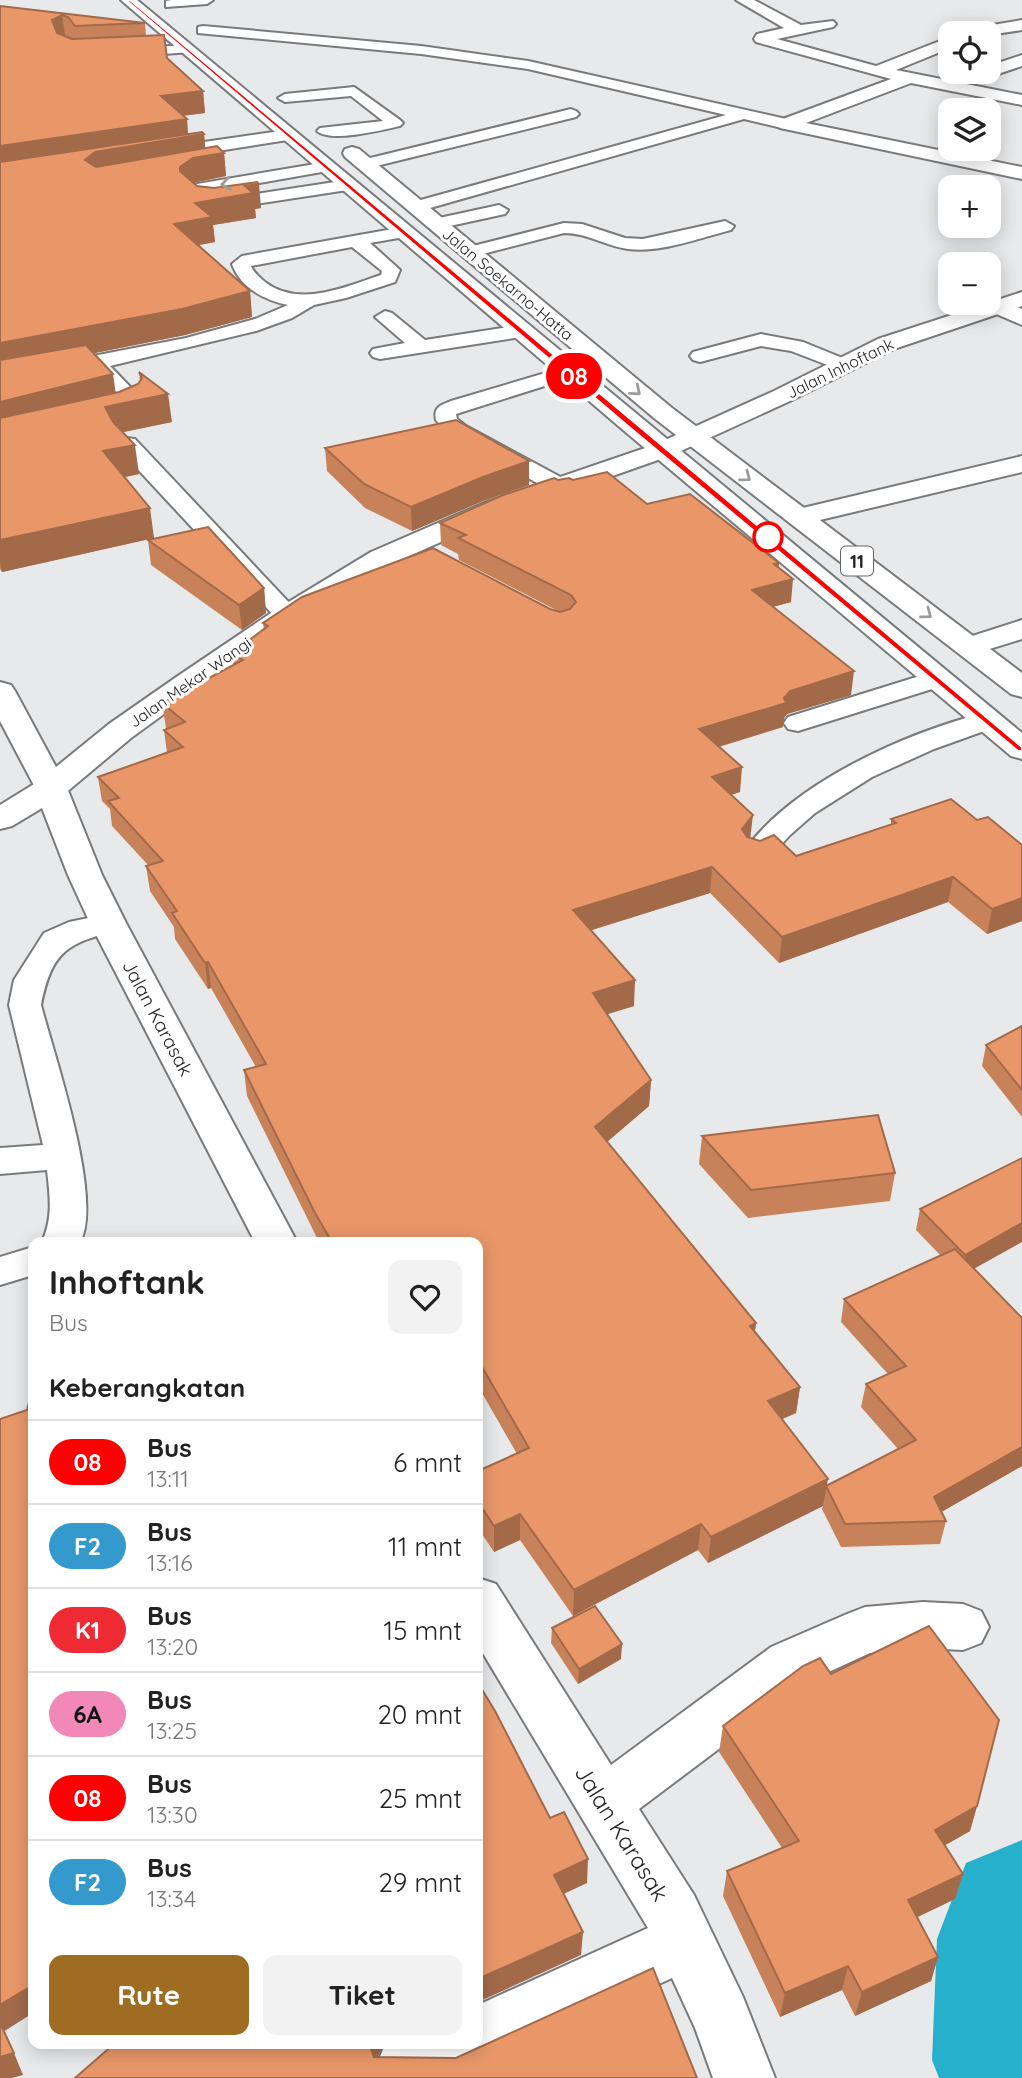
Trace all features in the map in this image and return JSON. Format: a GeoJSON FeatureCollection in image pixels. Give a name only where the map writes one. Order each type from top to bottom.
{"type":"FeatureCollection","features":[{"type":"Feature","properties":{"kind":"main road","name":"Jalan Soekarno-Hatta"},"geometry":{"type":"LineString","coordinates":[[128,0],[170,35],[285,144],[306,149],[1022,749]]}},
{"type":"Feature","properties":{"kind":"main road"},"geometry":{"type":"LineString","coordinates":[[743,0],[799,30]]}},
{"type":"Feature","properties":{"kind":"main road"},"geometry":{"type":"LineString","coordinates":[[169,2],[213,39]]}},
{"type":"Feature","properties":{"kind":"main road"},"geometry":{"type":"LineString","coordinates":[[828,24],[762,39],[878,71],[1022,100]]}},
{"type":"Feature","properties":{"kind":"main road"},"geometry":{"type":"LineString","coordinates":[[1001,28],[1022,25]]}},
{"type":"Feature","properties":{"kind":"main road"},"geometry":{"type":"LineString","coordinates":[[140,37],[170,35]]}},
{"type":"Feature","properties":{"kind":"main road"},"geometry":{"type":"LineString","coordinates":[[878,71],[938,48]]}},
{"type":"Feature","properties":{"kind":"main road"},"geometry":{"type":"LineString","coordinates":[[1001,68],[1022,60]]}},
{"type":"Feature","properties":{"kind":"main road"},"geometry":{"type":"LineString","coordinates":[[786,124],[908,78]]}},
{"type":"Feature","properties":{"kind":"main road","name":"Jalan Soekarno-Hatta"},"geometry":{"type":"LineString","coordinates":[[279,94],[692,435],[1022,688]]}},
{"type":"Feature","properties":{"kind":"main road"},"geometry":{"type":"LineString","coordinates":[[786,124],[1022,173]]}},
{"type":"Feature","properties":{"kind":"main road"},"geometry":{"type":"LineString","coordinates":[[137,158],[285,144]]}},
{"type":"Feature","properties":{"kind":"main road","name":"Jalan Inhoftank"},"geometry":{"type":"LineString","coordinates":[[663,450],[782,396],[886,344],[1015,308]]}},
{"type":"Feature","properties":{"kind":"main road","name":"Jalan Mekar Wangi"},"geometry":{"type":"LineString","coordinates":[[0,819],[51,788],[120,731],[287,615],[381,558],[421,551],[558,485],[663,450]]}},
{"type":"Feature","properties":{"kind":"main road"},"geometry":{"type":"LineString","coordinates":[[799,517],[1022,464]]}},
{"type":"Feature","properties":{"kind":"main road"},"geometry":{"type":"LineString","coordinates":[[970,646],[1022,629]]}},
{"type":"Feature","properties":{"kind":"main road","name":"Jalan Karasak"},"geometry":{"type":"LineString","coordinates":[[0,691],[51,788],[85,875],[108,923],[273,1237]]}},
{"type":"Feature","properties":{"kind":"main road","name":"Jalan Karasak"},"geometry":{"type":"LineString","coordinates":[[483,1608],[673,1915],[722,2018],[744,2078]]}},
{"type":"Feature","properties":{"kind":"main road"},"geometry":{"type":"LineString","coordinates":[[586,1773],[790,1664],[865,1630],[923,1625],[963,1627]]}},
{"type":"Feature","properties":{"kind":"main road"},"geometry":{"type":"LineString","coordinates":[[483,2034],[685,1941]]}},
{"type":"Feature","properties":{"kind":"main road"},"geometry":{"type":"LineString","coordinates":[[406,2070],[450,2049]]}},
{"type":"Feature","properties":{"kind":"lane"},"geometry":{"type":"LineString","coordinates":[[169,2],[207,0]]}},
{"type":"Feature","properties":{"kind":"lane"},"geometry":{"type":"LineString","coordinates":[[213,39],[237,33],[278,31],[396,40],[445,38]]}},
{"type":"Feature","properties":{"kind":"lane"},"geometry":{"type":"LineString","coordinates":[[237,33],[421,50],[528,65],[741,116],[786,124]]}},
{"type":"Feature","properties":{"kind":"lane"},"geometry":{"type":"LineString","coordinates":[[100,53],[170,35]]}},
{"type":"Feature","properties":{"kind":"lane"},"geometry":{"type":"LineString","coordinates":[[279,94],[354,91],[395,123],[365,129],[315,123]]}},
{"type":"Feature","properties":{"kind":"lane"},"geometry":{"type":"LineString","coordinates":[[364,164],[570,114]]}},
{"type":"Feature","properties":{"kind":"lane"},"geometry":{"type":"LineString","coordinates":[[416,207],[741,116]]}},
{"type":"Feature","properties":{"kind":"lane"},"geometry":{"type":"LineString","coordinates":[[451,179],[537,160]]}},
{"type":"Feature","properties":{"kind":"lane"},"geometry":{"type":"LineString","coordinates":[[327,167],[211,186],[192,193],[206,204],[215,205],[348,185]]}},
{"type":"Feature","properties":{"kind":"lane"},"geometry":{"type":"LineString","coordinates":[[399,192],[425,186]]}},
{"type":"Feature","properties":{"kind":"lane"},"geometry":{"type":"LineString","coordinates":[[343,207],[369,203]]}},
{"type":"Feature","properties":{"kind":"lane"},"geometry":{"type":"LineString","coordinates":[[436,224],[499,210]]}},
{"type":"Feature","properties":{"kind":"lane"},"geometry":{"type":"LineString","coordinates":[[471,253],[564,228],[578,228],[627,244],[642,244],[724,226]]}},
{"type":"Feature","properties":{"kind":"lane"},"geometry":{"type":"LineString","coordinates":[[309,300],[268,296],[243,272],[241,264],[248,260],[404,232]]}},
{"type":"Feature","properties":{"kind":"lane"},"geometry":{"type":"LineString","coordinates":[[0,380],[97,364],[183,345],[288,314],[309,300],[389,278],[391,270],[356,241]]}},
{"type":"Feature","properties":{"kind":"lane"},"geometry":{"type":"LineString","coordinates":[[385,317],[420,346]]}},
{"type":"Feature","properties":{"kind":"lane"},"geometry":{"type":"LineString","coordinates":[[380,353],[521,331]]}},
{"type":"Feature","properties":{"kind":"lane"},"geometry":{"type":"LineString","coordinates":[[700,356],[761,340],[796,346],[843,365]]}},
{"type":"Feature","properties":{"kind":"lane"},"geometry":{"type":"LineString","coordinates":[[89,420],[133,407],[131,399],[97,364]]}},
{"type":"Feature","properties":{"kind":"lane"},"geometry":{"type":"LineString","coordinates":[[558,485],[458,431],[444,416],[446,410],[458,405],[569,372]]}},
{"type":"Feature","properties":{"kind":"lane"},"geometry":{"type":"LineString","coordinates":[[127,444],[287,615]]}},
{"type":"Feature","properties":{"kind":"lane"},"geometry":{"type":"LineString","coordinates":[[798,723],[939,678]]}},
{"type":"Feature","properties":{"kind":"lane"},"geometry":{"type":"LineString","coordinates":[[757,854],[789,818],[861,771],[932,740],[988,720]]}},
{"type":"Feature","properties":{"kind":"lane"},"geometry":{"type":"LineString","coordinates":[[64,1237],[70,1209],[63,1156],[13,1007],[55,940],[80,929],[108,923]]}},
{"type":"Feature","properties":{"kind":"lane"},"geometry":{"type":"LineString","coordinates":[[0,1161],[63,1156]]}},
{"type":"Feature","properties":{"kind":"lane"},"geometry":{"type":"LineString","coordinates":[[0,1271],[28,1263]]}},
{"type":"Feature","properties":{"kind":"building"},"geometry":{"type":"Polygon","coordinates":[[[0,6],[145,23],[75,26],[68,17],[62,15],[52,20],[57,33],[72,39],[164,35],[167,58],[203,91],[161,96],[187,119],[0,146],[0,6]]]}},
{"type":"Feature","properties":{"kind":"building"},"geometry":{"type":"Polygon","coordinates":[[[202,132],[204,134],[95,152],[85,160],[96,167],[217,146],[224,153],[193,158],[180,167],[180,171],[197,186],[214,188],[257,182],[259,184],[245,186],[253,193],[195,203],[212,217],[174,224],[250,291],[182,309],[0,343],[0,162],[202,132]]]}},
{"type":"Feature","properties":{"kind":"building"},"geometry":{"type":"Polygon","coordinates":[[[86,345],[113,374],[0,402],[0,360],[86,345]]]}},
{"type":"Feature","properties":{"kind":"building"},"geometry":{"type":"Polygon","coordinates":[[[139,372],[168,394],[105,407],[113,422],[135,445],[103,451],[150,508],[0,540],[0,418],[119,392],[138,384],[142,378],[139,372]]]}},
{"type":"Feature","properties":{"kind":"building"},"geometry":{"type":"Polygon","coordinates":[[[456,420],[529,461],[411,507],[364,484],[325,448],[456,420]]]}},
{"type":"Feature","properties":{"kind":"building"},"geometry":{"type":"Polygon","coordinates":[[[607,472],[647,504],[690,494],[779,563],[774,564],[793,579],[752,590],[854,671],[790,691],[784,698],[786,703],[699,729],[742,767],[712,777],[753,815],[742,829],[747,837],[760,841],[774,835],[796,856],[896,823],[891,819],[951,799],[977,820],[988,817],[1022,845],[1022,898],[992,909],[953,877],[782,937],[712,867],[573,910],[635,980],[593,993],[651,1080],[595,1127],[756,1323],[750,1326],[800,1387],[768,1401],[828,1479],[711,1537],[701,1524],[574,1590],[520,1514],[494,1526],[483,1510],[483,1469],[529,1448],[483,1369],[483,1237],[329,1237],[244,1070],[266,1064],[208,962],[205,963],[172,913],[177,911],[146,866],[163,861],[108,801],[119,798],[98,777],[183,747],[164,730],[185,722],[162,703],[243,660],[232,653],[268,626],[263,623],[302,597],[433,548],[550,609],[560,612],[570,609],[576,602],[571,595],[458,538],[466,535],[440,523],[503,495],[554,478],[573,480],[607,472]]]}},
{"type":"Feature","properties":{"kind":"building"},"geometry":{"type":"Polygon","coordinates":[[[208,527],[264,588],[239,605],[148,540],[208,527]]]}},
{"type":"Feature","properties":{"kind":"building"},"geometry":{"type":"Polygon","coordinates":[[[1022,1026],[1022,1090],[986,1045],[1022,1026]]]}},
{"type":"Feature","properties":{"kind":"building"},"geometry":{"type":"Polygon","coordinates":[[[878,1115],[895,1173],[751,1190],[702,1136],[878,1115]]]}},
{"type":"Feature","properties":{"kind":"building"},"geometry":{"type":"Polygon","coordinates":[[[1022,1158],[1022,1223],[965,1255],[920,1209],[1022,1158]]]}},
{"type":"Feature","properties":{"kind":"building"},"geometry":{"type":"Polygon","coordinates":[[[955,1249],[1022,1318],[1022,1447],[934,1497],[946,1521],[845,1524],[826,1486],[916,1440],[866,1384],[906,1366],[844,1299],[955,1249]]]}},
{"type":"Feature","properties":{"kind":"building"},"geometry":{"type":"Polygon","coordinates":[[[28,1406],[28,1988],[0,2005],[0,1419],[27,1410],[28,1406]]]}},
{"type":"Feature","properties":{"kind":"building"},"geometry":{"type":"Polygon","coordinates":[[[595,1606],[622,1644],[579,1669],[552,1628],[595,1606]]]}},
{"type":"Feature","properties":{"kind":"building"},"geometry":{"type":"Polygon","coordinates":[[[929,1626],[999,1720],[977,1806],[935,1830],[963,1874],[908,1900],[938,1957],[862,1992],[848,1966],[785,1993],[727,1871],[799,1841],[723,1726],[803,1666],[820,1658],[831,1674],[929,1626]]]}},
{"type":"Feature","properties":{"kind":"building"},"geometry":{"type":"Polygon","coordinates":[[[483,1691],[550,1818],[564,1812],[588,1859],[554,1875],[583,1932],[483,1977],[483,1691]]]}},
{"type":"Feature","properties":{"kind":"building"},"geometry":{"type":"Polygon","coordinates":[[[653,1968],[697,2078],[75,2078],[108,2049],[371,2049],[374,2057],[456,2058],[476,2049],[483,2049],[483,2046],[653,1968]]]}},
{"type":"Feature","properties":{"kind":"building"},"geometry":{"type":"Polygon","coordinates":[[[0,2023],[14,2053],[0,2057],[0,2023]]]}},
{"type":"Feature","properties":{"kind":"waterway"},"geometry":{"type":"LineString","coordinates":[[1022,1919],[1017,1939],[1016,2060],[1022,2075]]}},
{"type":"Feature","properties":{"kind":"bus line","name":"08"},"geometry":{"type":"LineString","coordinates":[[128,0],[1022,749]]}}]}
